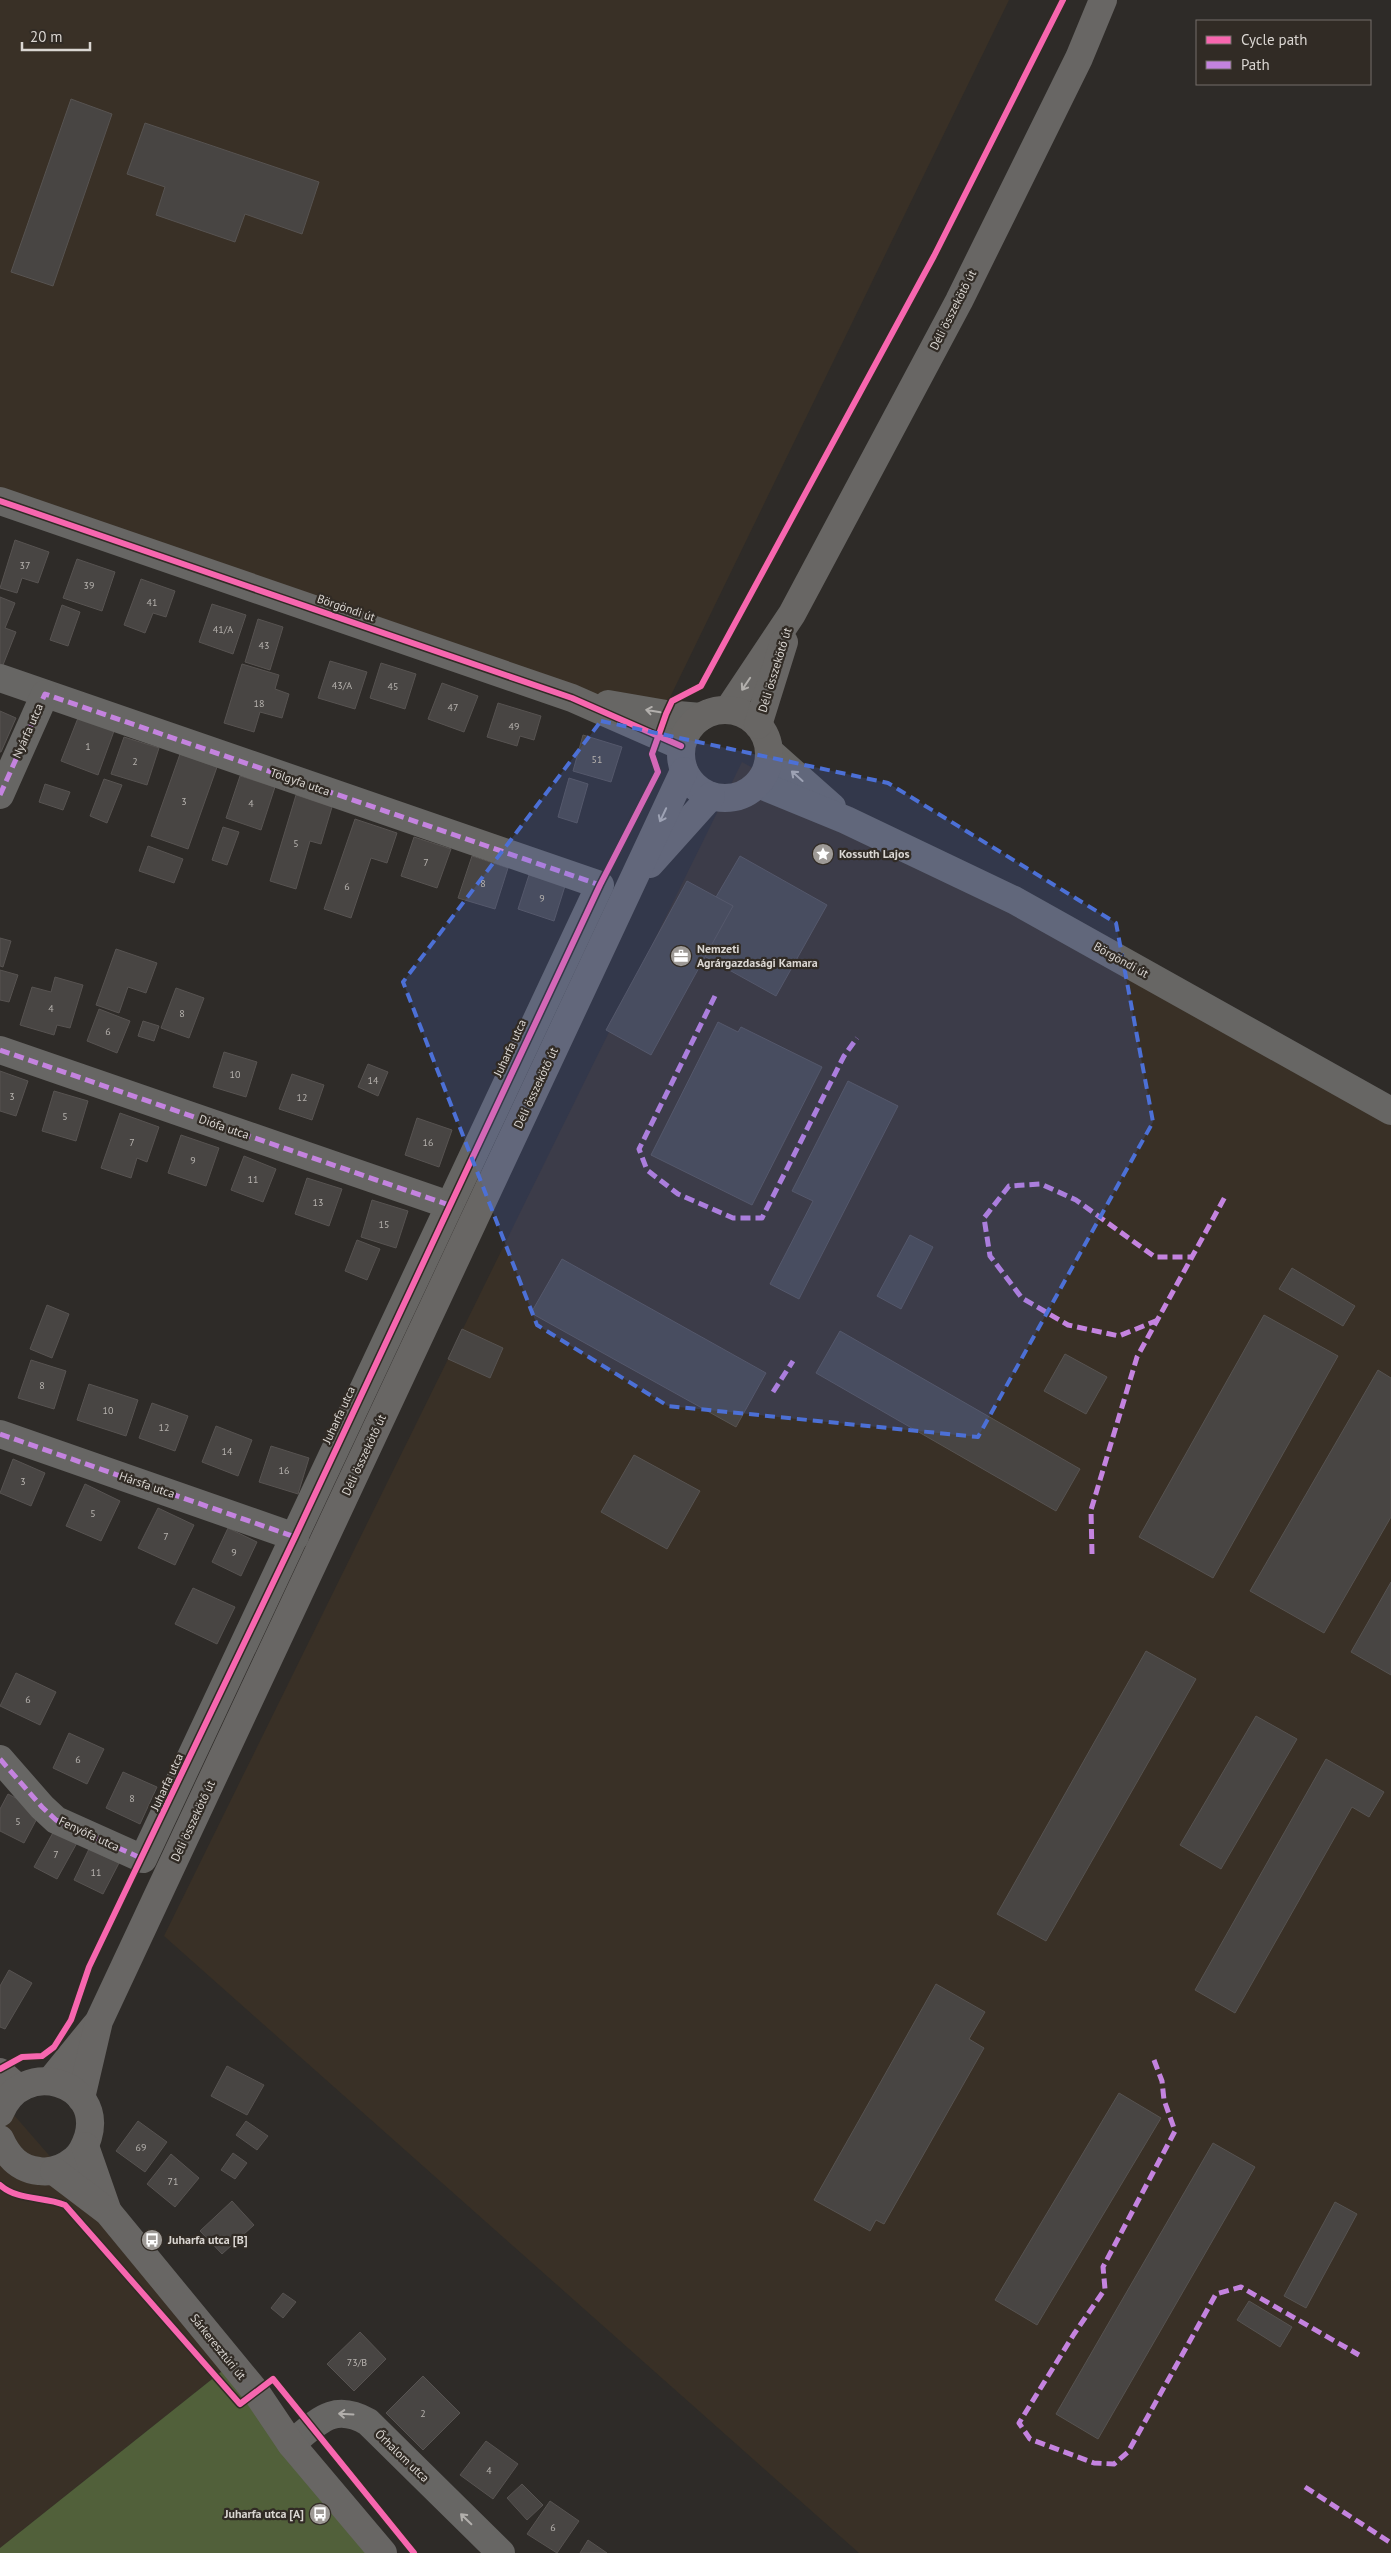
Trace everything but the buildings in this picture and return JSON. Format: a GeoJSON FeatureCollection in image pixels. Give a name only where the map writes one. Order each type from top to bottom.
{"type":"FeatureCollection","features":[{"type":"Feature","properties":{"kind":"main road","name":"Déli összekötő út"},"geometry":{"type":"LineString","coordinates":[[728,710],[792,614],[959,301],[1079,58],[1103,0]]}},
{"type":"Feature","properties":{"kind":"main road","name":"Déli összekötő út"},"geometry":{"type":"LineString","coordinates":[[758,725],[792,614]]}},
{"type":"Feature","properties":{"kind":"main road"},"geometry":{"type":"LineString","coordinates":[[719,710],[728,710],[750,717],[764,732],[769,751],[768,763],[758,784],[736,797],[711,796],[694,787],[682,759],[688,729],[702,717],[719,710]]}},
{"type":"Feature","properties":{"kind":"main road","name":"Déli összekötő út"},"geometry":{"type":"LineString","coordinates":[[81,2098],[99,2021],[629,888],[682,759]]}},
{"type":"Feature","properties":{"kind":"main road","name":"Déli összekötő út"},"geometry":{"type":"LineString","coordinates":[[629,888],[711,796]]}},
{"type":"Feature","properties":{"kind":"main road","name":"Déli összekötő út"},"geometry":{"type":"LineString","coordinates":[[51,2080],[99,2021]]}},
{"type":"Feature","properties":{"kind":"main road"},"geometry":{"type":"LineString","coordinates":[[0,2139],[5,2150],[21,2166],[31,2170],[54,2171],[67,2166],[77,2157],[85,2146],[90,2130],[88,2113],[81,2098],[67,2087],[51,2080],[34,2081],[4,2095]]}},
{"type":"Feature","properties":{"kind":"main road","name":"Sárkeresztúri út"},"geometry":{"type":"LineString","coordinates":[[85,2146],[108,2212]]}},
{"type":"Feature","properties":{"kind":"main road","name":"Sárkeresztúri út"},"geometry":{"type":"LineString","coordinates":[[54,2171],[108,2212],[256,2392],[291,2444],[383,2553]]}},
{"type":"Feature","properties":{"kind":"street","name":"Börgöndi út"},"geometry":{"type":"LineString","coordinates":[[0,502],[572,698],[666,714],[702,717]]}},
{"type":"Feature","properties":{"kind":"street","name":"Tölgyfa utca"},"geometry":{"type":"LineString","coordinates":[[0,678],[600,885]]}},
{"type":"Feature","properties":{"kind":"street","name":"Nyárfa utca"},"geometry":{"type":"LineString","coordinates":[[0,796],[45,694]]}},
{"type":"Feature","properties":{"kind":"street","name":"Börgöndi út"},"geometry":{"type":"LineString","coordinates":[[572,698],[682,759]]}},
{"type":"Feature","properties":{"kind":"street","name":"Börgöndi út"},"geometry":{"type":"LineString","coordinates":[[769,751],[846,820]]}},
{"type":"Feature","properties":{"kind":"street","name":"Börgöndi út"},"geometry":{"type":"LineString","coordinates":[[758,784],[846,820],[1014,900],[1391,1111]]}},
{"type":"Feature","properties":{"kind":"street","name":"Juharfa utca"},"geometry":{"type":"LineString","coordinates":[[143,1859],[600,885]]}},
{"type":"Feature","properties":{"kind":"street","name":"Diófa utca"},"geometry":{"type":"LineString","coordinates":[[0,1050],[449,1205]]}},
{"type":"Feature","properties":{"kind":"street","name":"Hársfa utca"},"geometry":{"type":"LineString","coordinates":[[0,1434],[295,1536]]}},
{"type":"Feature","properties":{"kind":"street","name":"Fenyőfa utca"},"geometry":{"type":"LineString","coordinates":[[0,1758],[42,1807],[56,1820],[143,1859]]}},
{"type":"Feature","properties":{"kind":"street","name":"Őrhalom utca"},"geometry":{"type":"LineString","coordinates":[[291,2444],[334,2413],[352,2413],[368,2422],[501,2553]]}},
{"type":"Feature","properties":{"kind":"highlighted area"},"geometry":{"type":"Polygon","coordinates":[[[601,721],[888,783],[1116,923],[1153,1122],[978,1437],[668,1406],[537,1325],[403,982],[601,721]]]}},
{"type":"Feature","properties":{"kind":"shaded area"},"geometry":{"type":"Polygon","coordinates":[[[0,0],[1009,0],[659,720],[0,488],[0,0]]]}},
{"type":"Feature","properties":{"kind":"shaded area"},"geometry":{"type":"Polygon","coordinates":[[[742,762],[1391,1121],[1391,2553],[859,2553],[164,1936],[742,762]]]}},
{"type":"Feature","properties":{"kind":"shaded area"},"geometry":{"type":"Polygon","coordinates":[[[0,2099],[231,2364],[0,2548],[0,2099]]]}},
{"type":"Feature","properties":{"kind":"green space"},"geometry":{"type":"Polygon","coordinates":[[[231,2364],[382,2553],[0,2553],[0,2548],[231,2364]]]}},
{"type":"Feature","properties":{"kind":"marked path"},"geometry":{"type":"LineString","coordinates":[[0,795],[45,694],[600,885],[598,889]]}},
{"type":"Feature","properties":{"kind":"marked path"},"geometry":{"type":"LineString","coordinates":[[715,996],[639,1149],[647,1170],[678,1194],[733,1218],[762,1218],[844,1056],[857,1038]]}},
{"type":"Feature","properties":{"kind":"marked path"},"geometry":{"type":"LineString","coordinates":[[0,1050],[449,1205]]}},
{"type":"Feature","properties":{"kind":"marked path"},"geometry":{"type":"LineString","coordinates":[[1158,1320],[1119,1336],[1068,1325],[1022,1298],[990,1256],[984,1218],[1009,1186],[1041,1184],[1076,1200],[1155,1257],[1192,1257]]}},
{"type":"Feature","properties":{"kind":"marked path"},"geometry":{"type":"LineString","coordinates":[[1092,1554],[1091,1510],[1137,1357],[1226,1195]]}},
{"type":"Feature","properties":{"kind":"marked path"},"geometry":{"type":"LineString","coordinates":[[773,1392],[793,1361]]}},
{"type":"Feature","properties":{"kind":"marked path"},"geometry":{"type":"LineString","coordinates":[[0,1434],[295,1537]]}},
{"type":"Feature","properties":{"kind":"marked path"},"geometry":{"type":"LineString","coordinates":[[0,1759],[42,1807],[56,1820],[143,1858]]}},
{"type":"Feature","properties":{"kind":"marked path"},"geometry":{"type":"LineString","coordinates":[[1154,2060],[1162,2081],[1164,2100],[1175,2131],[1103,2267],[1105,2289],[1074,2334],[1019,2423],[1030,2439],[1094,2463],[1114,2464],[1128,2452],[1216,2294],[1241,2287],[1359,2355]]}},
{"type":"Feature","properties":{"kind":"marked path"},"geometry":{"type":"LineString","coordinates":[[1305,2487],[1391,2543]]}},
{"type":"Feature","properties":{"kind":"cycle path"},"geometry":{"type":"LineString","coordinates":[[0,2069],[22,2057],[42,2056],[54,2047],[71,2020],[89,1967],[295,1537],[600,885],[658,772],[652,754],[672,701],[701,686],[934,256],[1063,0]]}},
{"type":"Feature","properties":{"kind":"cycle path"},"geometry":{"type":"LineString","coordinates":[[0,501],[572,698],[681,746]]}},
{"type":"Feature","properties":{"kind":"cycle path"},"geometry":{"type":"LineString","coordinates":[[0,2185],[15,2194],[65,2205],[240,2404],[273,2379],[414,2553]]}},
{"type":"Feature","properties":{"kind":"place","name":"Kossuth Lajos"},"geometry":{"type":"Point","coordinates":[823,854]}},
{"type":"Feature","properties":{"kind":"place","name":"Nemzeti Agrárgazdasági Kamara"},"geometry":{"type":"Point","coordinates":[681,956]}},
{"type":"Feature","properties":{"kind":"place","name":"Juharfa utca [B]"},"geometry":{"type":"Point","coordinates":[152,2240]}},
{"type":"Feature","properties":{"kind":"place","name":"Juharfa utca [A]"},"geometry":{"type":"Point","coordinates":[320,2514]}}]}
